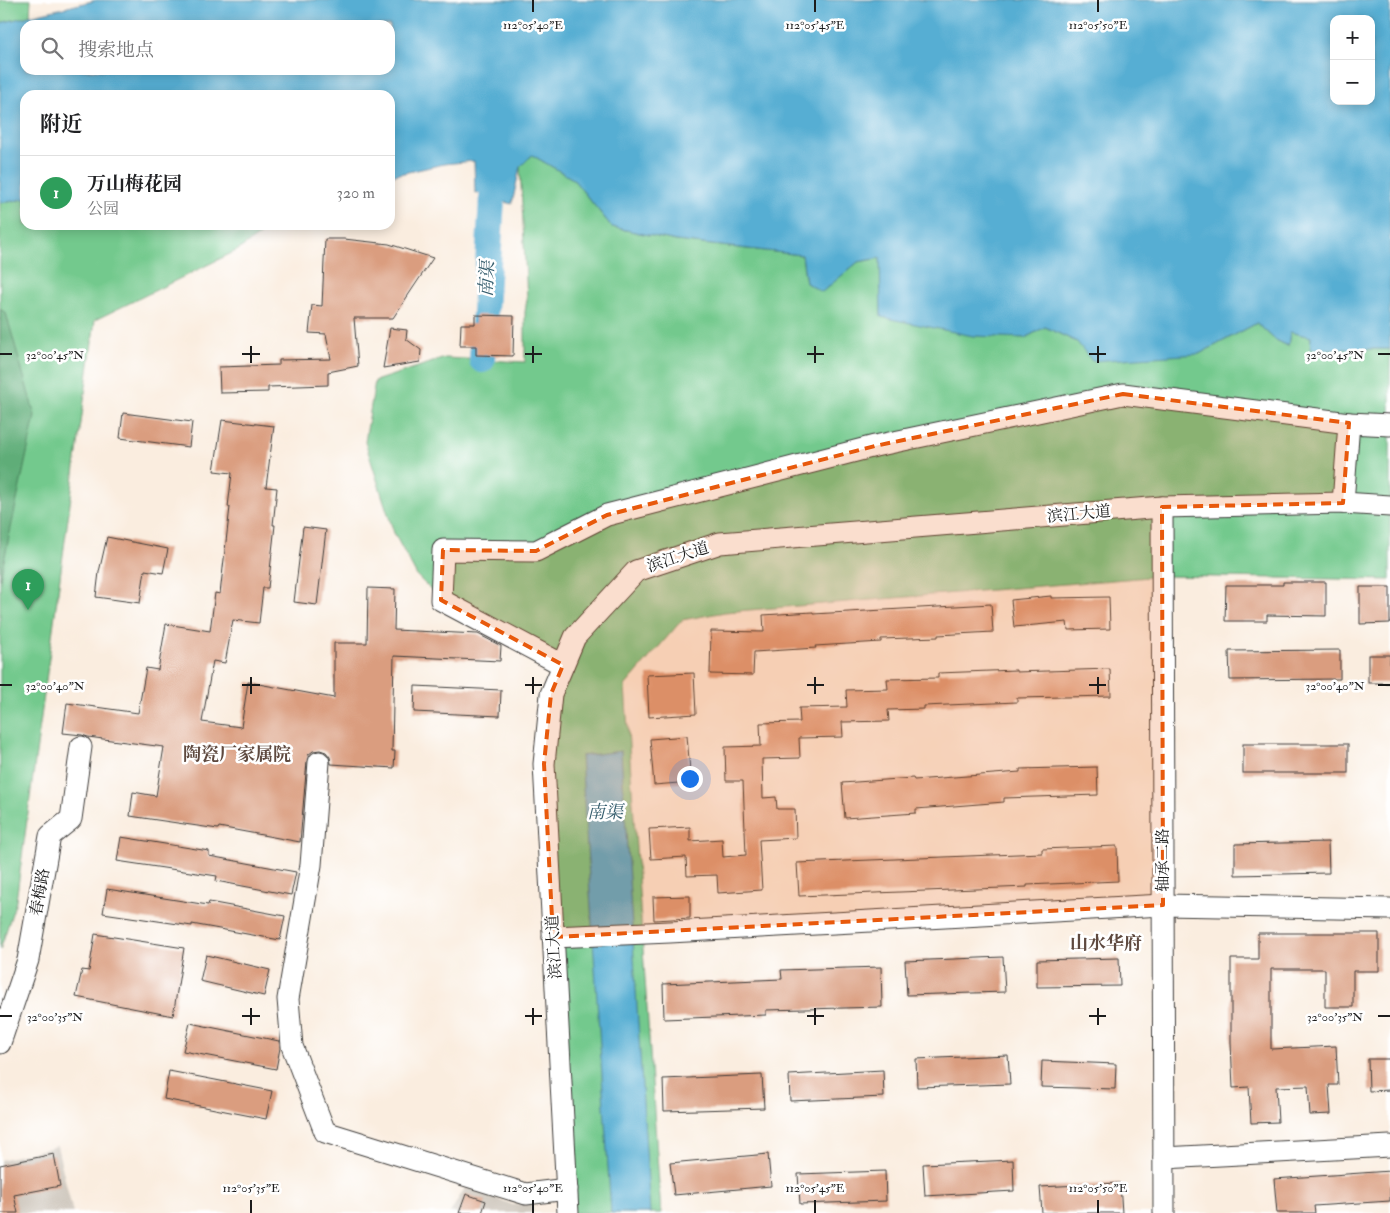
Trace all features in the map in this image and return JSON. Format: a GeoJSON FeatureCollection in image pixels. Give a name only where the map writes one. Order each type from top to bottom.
{"type":"FeatureCollection","features":[{"type":"Feature","properties":{"kind":"street"},"geometry":{"type":"LineString","coordinates":[[563,665],[441,600],[443,550],[536,551],[606,515],[875,446],[1123,394],[1348,423],[1390,424]]}},
{"type":"Feature","properties":{"kind":"street"},"geometry":{"type":"LineString","coordinates":[[1343,503],[1348,423]]}},
{"type":"Feature","properties":{"kind":"street","name":"滨江大道"},"geometry":{"type":"LineString","coordinates":[[568,1213],[557,936],[544,764],[551,694],[575,637],[636,571],[720,543],[1162,507],[1343,503],[1390,506]]}},
{"type":"Feature","properties":{"kind":"street","name":"轴承二路"},"geometry":{"type":"LineString","coordinates":[[1162,507],[1164,1213]]}},
{"type":"Feature","properties":{"kind":"street","name":"春梅路"},"geometry":{"type":"LineString","coordinates":[[0,1043],[28,960],[50,836],[71,819],[81,747]]}},
{"type":"Feature","properties":{"kind":"street"},"geometry":{"type":"LineString","coordinates":[[319,762],[311,865],[288,999],[292,1046],[324,1132],[526,1194],[567,1189]]}},
{"type":"Feature","properties":{"kind":"street"},"geometry":{"type":"LineString","coordinates":[[557,936],[670,932],[1163,905],[1390,909]]}},
{"type":"Feature","properties":{"kind":"street"},"geometry":{"type":"LineString","coordinates":[[1164,1158],[1390,1146]]}},
{"type":"Feature","properties":{"kind":"highlighted area"},"geometry":{"type":"Polygon","coordinates":[[[1123,394],[1349,423],[1343,503],[1162,507],[1163,905],[553,937],[544,764],[551,694],[563,665],[441,600],[443,550],[536,551],[607,515],[875,446],[1123,394]]]}},
{"type":"Feature","properties":{"kind":"shaded area"},"geometry":{"type":"Polygon","coordinates":[[[57,1146],[73,1213],[0,1213],[0,1160],[57,1146]]]}},
{"type":"Feature","properties":{"kind":"shaded area"},"geometry":{"type":"Polygon","coordinates":[[[466,1186],[513,1205],[533,1202],[533,1213],[450,1213],[466,1186]]]}},
{"type":"Feature","properties":{"kind":"green space"},"geometry":{"type":"Polygon","coordinates":[[[0,0],[31,0],[30,16],[0,23],[0,0]]]}},
{"type":"Feature","properties":{"kind":"green space"},"geometry":{"type":"Polygon","coordinates":[[[532,155],[573,179],[612,227],[676,241],[802,255],[806,283],[822,291],[858,262],[881,258],[881,317],[1025,338],[1045,327],[1077,342],[1199,354],[1257,323],[1274,339],[1288,346],[1290,332],[1311,337],[1311,349],[1390,349],[1390,580],[1162,576],[725,612],[682,620],[625,686],[661,1213],[568,1213],[544,764],[563,665],[441,600],[417,576],[394,533],[365,442],[375,381],[445,358],[525,362],[525,312],[527,299],[520,167],[532,155]]]}},
{"type":"Feature","properties":{"kind":"green space"},"geometry":{"type":"Polygon","coordinates":[[[20,200],[20,230],[266,230],[238,250],[95,320],[16,901],[0,950],[0,203],[20,200]]]}},
{"type":"Feature","properties":{"kind":"green space"},"geometry":{"type":"Polygon","coordinates":[[[0,309],[6,313],[35,416],[0,579],[0,309]]]}},
{"type":"Feature","properties":{"kind":"water"},"geometry":{"type":"Polygon","coordinates":[[[97,0],[1390,0],[1390,349],[1310,349],[1311,337],[1290,332],[1288,346],[1274,339],[1257,323],[1199,354],[1092,361],[1077,342],[1045,327],[1025,338],[973,336],[881,317],[880,258],[858,262],[822,292],[806,283],[802,255],[676,241],[612,227],[573,179],[532,155],[520,167],[512,204],[475,192],[474,161],[444,164],[395,175],[395,90],[20,90],[20,200],[0,203],[0,23],[97,0]]]}},
{"type":"Feature","properties":{"kind":"water","name":"南渠"},"geometry":{"type":"Polygon","coordinates":[[[621,751],[650,1213],[611,1213],[581,756],[621,751]]]}},
{"type":"Feature","properties":{"kind":"building"},"geometry":{"type":"Polygon","coordinates":[[[325,239],[389,244],[433,258],[393,318],[354,318],[358,366],[328,372],[328,385],[268,387],[268,392],[220,393],[219,367],[279,365],[279,360],[331,359],[326,334],[309,333],[312,305],[322,306],[325,239]]]}},
{"type":"Feature","properties":{"kind":"building"},"geometry":{"type":"Polygon","coordinates":[[[475,315],[514,316],[513,356],[476,355],[476,346],[460,346],[461,324],[475,324],[475,315]]]}},
{"type":"Feature","properties":{"kind":"building"},"geometry":{"type":"Polygon","coordinates":[[[390,328],[407,330],[406,339],[421,350],[420,362],[383,368],[390,328]]]}},
{"type":"Feature","properties":{"kind":"building"},"geometry":{"type":"Polygon","coordinates":[[[123,413],[192,422],[189,447],[120,438],[123,413]]]}},
{"type":"Feature","properties":{"kind":"building"},"geometry":{"type":"Polygon","coordinates":[[[222,420],[274,426],[266,487],[277,488],[273,525],[275,525],[268,588],[263,588],[259,623],[233,620],[225,663],[213,661],[202,722],[241,727],[248,682],[334,698],[334,643],[367,643],[368,588],[395,589],[394,630],[478,634],[501,646],[500,661],[394,656],[392,751],[395,751],[394,768],[331,764],[330,757],[326,752],[320,750],[313,751],[308,755],[307,761],[300,842],[219,827],[218,829],[130,816],[133,792],[156,796],[164,747],[63,733],[67,703],[138,713],[146,668],[158,670],[166,624],[210,631],[215,593],[220,594],[232,473],[214,471],[222,420]]]}},
{"type":"Feature","properties":{"kind":"building"},"geometry":{"type":"Polygon","coordinates":[[[303,527],[326,530],[317,605],[294,602],[303,527]]]}},
{"type":"Feature","properties":{"kind":"building"},"geometry":{"type":"Polygon","coordinates":[[[107,537],[168,549],[163,573],[145,570],[140,603],[96,597],[99,572],[107,537]]]}},
{"type":"Feature","properties":{"kind":"building"},"geometry":{"type":"Polygon","coordinates":[[[1283,582],[1326,582],[1326,616],[1267,615],[1267,621],[1225,621],[1226,585],[1283,585],[1283,582]]]}},
{"type":"Feature","properties":{"kind":"building"},"geometry":{"type":"Polygon","coordinates":[[[1360,587],[1390,587],[1390,623],[1360,624],[1360,587]]]}},
{"type":"Feature","properties":{"kind":"building"},"geometry":{"type":"Polygon","coordinates":[[[1051,596],[1051,598],[1109,597],[1110,629],[1068,630],[1067,622],[1014,627],[1011,600],[1051,596]]]}},
{"type":"Feature","properties":{"kind":"building"},"geometry":{"type":"Polygon","coordinates":[[[991,604],[993,632],[938,635],[938,637],[881,639],[881,642],[754,652],[753,675],[710,674],[711,631],[764,632],[763,615],[991,604]]]}},
{"type":"Feature","properties":{"kind":"building"},"geometry":{"type":"Polygon","coordinates":[[[1340,650],[1340,679],[1230,680],[1229,651],[1340,650]]]}},
{"type":"Feature","properties":{"kind":"building"},"geometry":{"type":"Polygon","coordinates":[[[1368,655],[1390,655],[1390,683],[1368,683],[1368,655]]]}},
{"type":"Feature","properties":{"kind":"building"},"geometry":{"type":"Polygon","coordinates":[[[1110,669],[1111,696],[1017,698],[1017,702],[924,706],[924,709],[888,710],[889,721],[842,722],[843,737],[799,738],[800,758],[762,759],[763,798],[776,797],[777,809],[795,809],[796,838],[759,840],[762,890],[718,893],[717,875],[687,876],[686,857],[651,859],[649,829],[690,827],[690,841],[722,839],[723,857],[746,855],[743,781],[726,781],[725,747],[761,746],[760,723],[800,722],[799,708],[847,707],[846,690],[888,689],[887,679],[938,678],[938,673],[1110,669]]]}},
{"type":"Feature","properties":{"kind":"building"},"geometry":{"type":"Polygon","coordinates":[[[694,673],[696,714],[649,717],[647,675],[694,673]]]}},
{"type":"Feature","properties":{"kind":"building"},"geometry":{"type":"Polygon","coordinates":[[[415,686],[501,690],[500,716],[414,712],[415,686]]]}},
{"type":"Feature","properties":{"kind":"building"},"geometry":{"type":"Polygon","coordinates":[[[687,736],[691,782],[654,785],[650,739],[687,736]]]}},
{"type":"Feature","properties":{"kind":"building"},"geometry":{"type":"Polygon","coordinates":[[[1243,744],[1348,744],[1348,773],[1243,773],[1243,744]]]}},
{"type":"Feature","properties":{"kind":"building"},"geometry":{"type":"Polygon","coordinates":[[[1097,767],[1098,795],[1004,798],[1004,802],[916,809],[916,813],[845,818],[842,783],[1020,772],[1020,769],[1097,767]]]}},
{"type":"Feature","properties":{"kind":"building"},"geometry":{"type":"Polygon","coordinates":[[[121,837],[209,851],[209,856],[296,872],[291,895],[216,881],[217,876],[117,861],[121,837]]]}},
{"type":"Feature","properties":{"kind":"building"},"geometry":{"type":"Polygon","coordinates":[[[1328,842],[1329,873],[1235,875],[1235,844],[1328,842]]]}},
{"type":"Feature","properties":{"kind":"building"},"geometry":{"type":"Polygon","coordinates":[[[1117,846],[1118,881],[1027,885],[1027,887],[799,896],[797,863],[1042,853],[1042,849],[1117,846]]]}},
{"type":"Feature","properties":{"kind":"building"},"geometry":{"type":"Polygon","coordinates":[[[107,889],[208,905],[209,902],[285,916],[280,940],[192,924],[192,926],[103,913],[107,889]]]}},
{"type":"Feature","properties":{"kind":"building"},"geometry":{"type":"Polygon","coordinates":[[[690,896],[690,918],[654,920],[653,897],[690,896]]]}},
{"type":"Feature","properties":{"kind":"building"},"geometry":{"type":"Polygon","coordinates":[[[1258,933],[1379,933],[1379,971],[1353,971],[1353,1007],[1325,1007],[1325,969],[1271,969],[1271,1049],[1336,1046],[1338,1085],[1329,1085],[1331,1114],[1310,1115],[1308,1086],[1276,1087],[1278,1122],[1251,1123],[1249,1087],[1233,1088],[1231,959],[1258,959],[1258,933]]]}},
{"type":"Feature","properties":{"kind":"building"},"geometry":{"type":"Polygon","coordinates":[[[95,934],[184,948],[173,1016],[76,997],[82,970],[89,971],[95,934]]]}},
{"type":"Feature","properties":{"kind":"building"},"geometry":{"type":"Polygon","coordinates":[[[206,955],[270,970],[264,996],[200,981],[206,955]]]}},
{"type":"Feature","properties":{"kind":"building"},"geometry":{"type":"Polygon","coordinates":[[[1003,957],[1005,992],[907,995],[905,961],[1003,957]]]}},
{"type":"Feature","properties":{"kind":"building"},"geometry":{"type":"Polygon","coordinates":[[[1119,958],[1120,986],[1037,987],[1037,960],[1119,958]]]}},
{"type":"Feature","properties":{"kind":"building"},"geometry":{"type":"Polygon","coordinates":[[[881,967],[882,1007],[766,1010],[766,1015],[664,1019],[663,984],[782,979],[781,970],[881,967]]]}},
{"type":"Feature","properties":{"kind":"building"},"geometry":{"type":"Polygon","coordinates":[[[190,1023],[279,1041],[280,1048],[276,1069],[183,1051],[190,1023]]]}},
{"type":"Feature","properties":{"kind":"building"},"geometry":{"type":"Polygon","coordinates":[[[1008,1055],[1010,1084],[917,1087],[916,1059],[1008,1055]]]}},
{"type":"Feature","properties":{"kind":"building"},"geometry":{"type":"Polygon","coordinates":[[[1368,1059],[1390,1059],[1390,1090],[1369,1091],[1368,1059]]]}},
{"type":"Feature","properties":{"kind":"building"},"geometry":{"type":"Polygon","coordinates":[[[1042,1061],[1116,1064],[1115,1089],[1041,1087],[1042,1061]]]}},
{"type":"Feature","properties":{"kind":"building"},"geometry":{"type":"Polygon","coordinates":[[[883,1070],[884,1097],[790,1101],[789,1075],[883,1070]]]}},
{"type":"Feature","properties":{"kind":"building"},"geometry":{"type":"Polygon","coordinates":[[[169,1071],[272,1091],[266,1119],[164,1099],[169,1071]]]}},
{"type":"Feature","properties":{"kind":"building"},"geometry":{"type":"Polygon","coordinates":[[[762,1075],[764,1108],[664,1111],[663,1079],[762,1075]]]}},
{"type":"Feature","properties":{"kind":"building"},"geometry":{"type":"Polygon","coordinates":[[[54,1154],[60,1186],[14,1195],[18,1213],[0,1213],[0,1165],[54,1154]]]}},
{"type":"Feature","properties":{"kind":"building"},"geometry":{"type":"Polygon","coordinates":[[[768,1154],[771,1186],[674,1195],[670,1163],[768,1154]]]}},
{"type":"Feature","properties":{"kind":"building"},"geometry":{"type":"Polygon","coordinates":[[[1013,1160],[1014,1191],[925,1196],[923,1164],[1013,1160]]]}},
{"type":"Feature","properties":{"kind":"building"},"geometry":{"type":"Polygon","coordinates":[[[885,1171],[886,1201],[800,1204],[798,1174],[885,1171]]]}},
{"type":"Feature","properties":{"kind":"building"},"geometry":{"type":"Polygon","coordinates":[[[1390,1171],[1390,1201],[1314,1206],[1315,1213],[1277,1213],[1274,1179],[1390,1171]]]}},
{"type":"Feature","properties":{"kind":"building"},"geometry":{"type":"Polygon","coordinates":[[[1120,1183],[1122,1213],[1042,1213],[1040,1187],[1120,1183]]]}},
{"type":"Feature","properties":{"kind":"building"},"geometry":{"type":"Polygon","coordinates":[[[466,1194],[486,1201],[482,1213],[459,1213],[466,1194]]]}},
{"type":"Feature","properties":{"kind":"waterway","name":"南渠"},"geometry":{"type":"LineString","coordinates":[[482,360],[492,199]]}},
{"type":"Feature","properties":{"kind":"place","name":"万山梅花园"},"geometry":{"type":"Point","coordinates":[28,610]}},
{"type":"Feature","properties":{"kind":"district","name":"陶瓷厂家属院"},"geometry":{"type":"Point","coordinates":[237,754]}},
{"type":"Feature","properties":{"kind":"district","name":"山水华府"},"geometry":{"type":"Point","coordinates":[1106,943]}}]}
